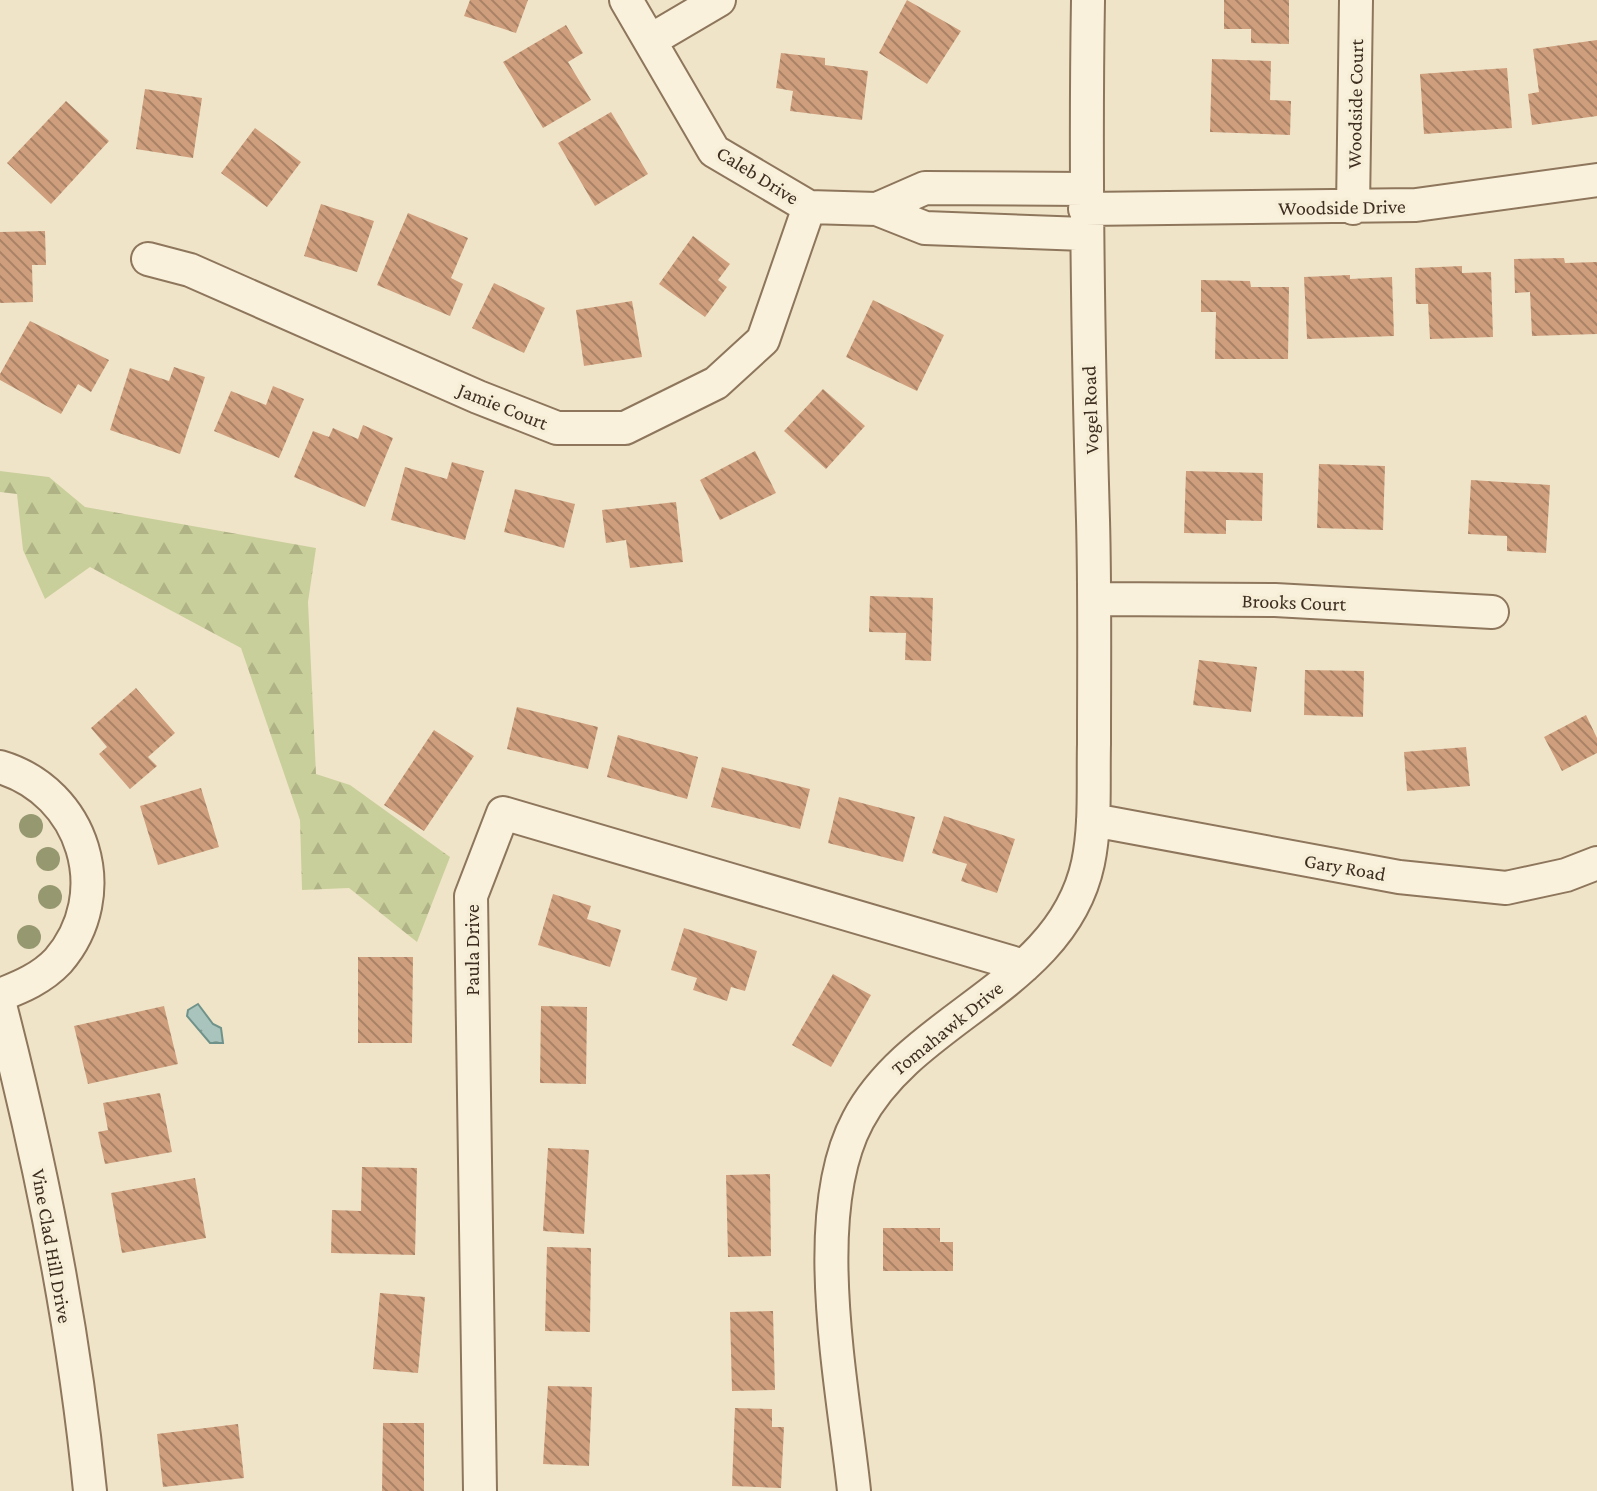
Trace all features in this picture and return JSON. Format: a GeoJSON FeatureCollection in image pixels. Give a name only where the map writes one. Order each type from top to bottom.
{"type":"FeatureCollection","features":[{"type":"Feature","properties":{"kind":"street","name":"Caleb Drive"},"geometry":{"type":"LineString","coordinates":[[626,0],[714,151],[809,207],[877,209],[925,228],[1085,211]]}},
{"type":"Feature","properties":{"kind":"street"},"geometry":{"type":"LineString","coordinates":[[651,40],[719,0]]}},
{"type":"Feature","properties":{"kind":"street","name":"Vogel Road"},"geometry":{"type":"LineString","coordinates":[[1088,0],[1085,211],[1095,599],[1093,820]]}},
{"type":"Feature","properties":{"kind":"street","name":"Woodside Court"},"geometry":{"type":"LineString","coordinates":[[1353,208],[1356,0]]}},
{"type":"Feature","properties":{"kind":"street","name":"Woodside Drive"},"geometry":{"type":"LineString","coordinates":[[1085,211],[1416,205],[1597,180]]}},
{"type":"Feature","properties":{"kind":"street","name":"Caleb Drive"},"geometry":{"type":"LineString","coordinates":[[877,209],[925,188],[1085,211]]}},
{"type":"Feature","properties":{"kind":"street","name":"Jamie Court"},"geometry":{"type":"LineString","coordinates":[[148,259],[190,270],[478,397],[557,428],[625,428],[716,383],[763,340],[809,207]]}},
{"type":"Feature","properties":{"kind":"street","name":"Brooks Court"},"geometry":{"type":"LineString","coordinates":[[1095,599],[1275,600],[1492,612]]}},
{"type":"Feature","properties":{"kind":"street"},"geometry":{"type":"LineString","coordinates":[[0,767],[35,783],[61,806],[83,845],[88,866],[87,901],[77,933],[57,962],[39,976],[0,995]]}},
{"type":"Feature","properties":{"kind":"street","name":"Paula Drive"},"geometry":{"type":"LineString","coordinates":[[480,1491],[471,896],[503,813],[1024,966]]}},
{"type":"Feature","properties":{"kind":"street","name":"Gary Road"},"geometry":{"type":"LineString","coordinates":[[1093,820],[1399,877],[1506,888],[1566,875],[1597,863]]}},
{"type":"Feature","properties":{"kind":"street","name":"Tomahawk Drive"},"geometry":{"type":"LineString","coordinates":[[854,1491],[832,1259],[833,1211],[841,1162],[857,1121],[882,1082],[1024,966],[1052,938],[1077,898],[1088,862],[1093,820]]}},
{"type":"Feature","properties":{"kind":"street","name":"Vine Clad Hill Drive"},"geometry":{"type":"LineString","coordinates":[[0,1005],[19,1078],[55,1249],[90,1491]]}},
{"type":"Feature","properties":{"kind":"green space"},"geometry":{"type":"Polygon","coordinates":[[[0,471],[49,477],[85,507],[316,548],[308,602],[316,774],[350,785],[450,857],[417,942],[349,888],[302,890],[300,820],[241,648],[90,567],[45,599],[23,550],[17,494],[0,492],[0,471]]]}},
{"type":"Feature","properties":{"kind":"water"},"geometry":{"type":"Polygon","coordinates":[[[198,1004],[213,1024],[221,1028],[223,1043],[210,1043],[187,1016],[188,1010],[198,1004]]]}},
{"type":"Feature","properties":{"kind":"building"},"geometry":{"type":"Polygon","coordinates":[[[470,0],[528,0],[516,33],[464,16],[470,0]]]}},
{"type":"Feature","properties":{"kind":"building"},"geometry":{"type":"Polygon","coordinates":[[[907,0],[961,31],[927,84],[879,53],[907,0]]]}},
{"type":"Feature","properties":{"kind":"building"},"geometry":{"type":"Polygon","coordinates":[[[1224,0],[1289,0],[1289,44],[1251,43],[1251,29],[1224,29],[1224,0]]]}},
{"type":"Feature","properties":{"kind":"building"},"geometry":{"type":"Polygon","coordinates":[[[566,25],[583,53],[568,62],[591,100],[543,128],[503,62],[566,25]]]}},
{"type":"Feature","properties":{"kind":"building"},"geometry":{"type":"Polygon","coordinates":[[[1597,40],[1597,116],[1532,125],[1528,94],[1539,92],[1533,49],[1597,40]]]}},
{"type":"Feature","properties":{"kind":"building"},"geometry":{"type":"Polygon","coordinates":[[[781,53],[825,58],[825,65],[868,71],[862,120],[790,111],[793,91],[776,88],[781,53]]]}},
{"type":"Feature","properties":{"kind":"building"},"geometry":{"type":"Polygon","coordinates":[[[1212,59],[1271,61],[1270,100],[1291,101],[1290,135],[1210,132],[1212,59]]]}},
{"type":"Feature","properties":{"kind":"building"},"geometry":{"type":"Polygon","coordinates":[[[1507,68],[1512,128],[1424,134],[1420,74],[1507,68]]]}},
{"type":"Feature","properties":{"kind":"building"},"geometry":{"type":"Polygon","coordinates":[[[145,89],[202,98],[193,158],[136,149],[145,89]]]}},
{"type":"Feature","properties":{"kind":"building"},"geometry":{"type":"Polygon","coordinates":[[[66,101],[109,141],[51,204],[7,163],[66,101]]]}},
{"type":"Feature","properties":{"kind":"building"},"geometry":{"type":"Polygon","coordinates":[[[611,112],[648,174],[595,206],[558,143],[611,112]]]}},
{"type":"Feature","properties":{"kind":"building"},"geometry":{"type":"Polygon","coordinates":[[[255,128],[301,162],[267,207],[221,173],[255,128]]]}},
{"type":"Feature","properties":{"kind":"building"},"geometry":{"type":"Polygon","coordinates":[[[321,204],[374,221],[357,272],[304,256],[321,204]]]}},
{"type":"Feature","properties":{"kind":"building"},"geometry":{"type":"Polygon","coordinates":[[[408,213],[468,238],[451,278],[463,284],[450,316],[377,285],[408,213]]]}},
{"type":"Feature","properties":{"kind":"building"},"geometry":{"type":"Polygon","coordinates":[[[45,231],[46,265],[32,265],[33,302],[0,303],[0,232],[45,231]]]}},
{"type":"Feature","properties":{"kind":"building"},"geometry":{"type":"Polygon","coordinates":[[[693,236],[730,264],[718,280],[727,287],[705,317],[659,284],[693,236]]]}},
{"type":"Feature","properties":{"kind":"building"},"geometry":{"type":"Polygon","coordinates":[[[1564,258],[1565,263],[1597,262],[1597,334],[1532,336],[1530,292],[1515,293],[1514,259],[1564,258]]]}},
{"type":"Feature","properties":{"kind":"building"},"geometry":{"type":"Polygon","coordinates":[[[1462,266],[1462,273],[1491,272],[1493,337],[1430,339],[1428,304],[1416,304],[1415,268],[1462,266]]]}},
{"type":"Feature","properties":{"kind":"building"},"geometry":{"type":"Polygon","coordinates":[[[1350,275],[1350,279],[1392,277],[1394,336],[1307,339],[1304,277],[1350,275]]]}},
{"type":"Feature","properties":{"kind":"building"},"geometry":{"type":"Polygon","coordinates":[[[1201,280],[1250,281],[1251,287],[1289,287],[1288,359],[1215,359],[1216,312],[1201,312],[1201,280]]]}},
{"type":"Feature","properties":{"kind":"building"},"geometry":{"type":"Polygon","coordinates":[[[494,283],[545,308],[524,353],[472,328],[494,283]]]}},
{"type":"Feature","properties":{"kind":"building"},"geometry":{"type":"Polygon","coordinates":[[[873,300],[944,335],[917,391],[846,357],[873,300]]]}},
{"type":"Feature","properties":{"kind":"building"},"geometry":{"type":"Polygon","coordinates":[[[632,301],[642,357],[584,366],[576,310],[632,301]]]}},
{"type":"Feature","properties":{"kind":"building"},"geometry":{"type":"Polygon","coordinates":[[[30,321],[109,360],[91,392],[78,384],[61,414],[0,380],[0,374],[30,321]]]}},
{"type":"Feature","properties":{"kind":"building"},"geometry":{"type":"Polygon","coordinates":[[[174,367],[205,377],[180,454],[110,430],[130,368],[169,381],[174,367]]]}},
{"type":"Feature","properties":{"kind":"building"},"geometry":{"type":"Polygon","coordinates":[[[273,386],[304,399],[279,458],[214,431],[231,391],[266,405],[273,386]]]}},
{"type":"Feature","properties":{"kind":"building"},"geometry":{"type":"Polygon","coordinates":[[[823,389],[865,426],[826,469],[784,431],[823,389]]]}},
{"type":"Feature","properties":{"kind":"building"},"geometry":{"type":"Polygon","coordinates":[[[363,425],[393,438],[365,507],[294,477],[313,431],[329,437],[333,428],[358,439],[363,425]]]}},
{"type":"Feature","properties":{"kind":"building"},"geometry":{"type":"Polygon","coordinates":[[[755,451],[776,493],[720,520],[700,480],[755,451]]]}},
{"type":"Feature","properties":{"kind":"building"},"geometry":{"type":"Polygon","coordinates":[[[452,462],[484,471],[465,540],[391,520],[405,467],[447,479],[452,462]]]}},
{"type":"Feature","properties":{"kind":"building"},"geometry":{"type":"Polygon","coordinates":[[[1319,464],[1385,466],[1383,530],[1317,528],[1319,464]]]}},
{"type":"Feature","properties":{"kind":"building"},"geometry":{"type":"Polygon","coordinates":[[[1186,471],[1263,473],[1262,521],[1226,520],[1226,534],[1184,533],[1186,471]]]}},
{"type":"Feature","properties":{"kind":"building"},"geometry":{"type":"Polygon","coordinates":[[[1471,480],[1550,485],[1546,553],[1507,551],[1507,536],[1468,534],[1471,480]]]}},
{"type":"Feature","properties":{"kind":"building"},"geometry":{"type":"Polygon","coordinates":[[[515,489],[575,504],[564,548],[504,532],[515,489]]]}},
{"type":"Feature","properties":{"kind":"building"},"geometry":{"type":"Polygon","coordinates":[[[676,502],[683,562],[630,568],[626,540],[606,543],[602,510],[676,502]]]}},
{"type":"Feature","properties":{"kind":"building"},"geometry":{"type":"Polygon","coordinates":[[[870,596],[933,598],[931,661],[905,660],[906,633],[869,632],[870,596]]]}},
{"type":"Feature","properties":{"kind":"building"},"geometry":{"type":"Polygon","coordinates":[[[1199,660],[1257,667],[1251,712],[1193,705],[1199,660]]]}},
{"type":"Feature","properties":{"kind":"building"},"geometry":{"type":"Polygon","coordinates":[[[1305,670],[1364,671],[1363,717],[1304,715],[1305,670]]]}},
{"type":"Feature","properties":{"kind":"building"},"geometry":{"type":"Polygon","coordinates":[[[136,688],[175,733],[148,757],[157,766],[130,789],[99,754],[107,747],[91,728],[136,688]]]}},
{"type":"Feature","properties":{"kind":"building"},"geometry":{"type":"Polygon","coordinates":[[[517,707],[598,727],[588,769],[507,749],[517,707]]]}},
{"type":"Feature","properties":{"kind":"building"},"geometry":{"type":"Polygon","coordinates":[[[1586,715],[1597,738],[1597,753],[1562,771],[1544,737],[1586,715]]]}},
{"type":"Feature","properties":{"kind":"building"},"geometry":{"type":"Polygon","coordinates":[[[434,730],[474,756],[424,831],[384,805],[434,730]]]}},
{"type":"Feature","properties":{"kind":"building"},"geometry":{"type":"Polygon","coordinates":[[[618,735],[698,757],[687,799],[607,777],[618,735]]]}},
{"type":"Feature","properties":{"kind":"building"},"geometry":{"type":"Polygon","coordinates":[[[1466,747],[1470,786],[1407,791],[1404,752],[1466,747]]]}},
{"type":"Feature","properties":{"kind":"building"},"geometry":{"type":"Polygon","coordinates":[[[722,767],[810,789],[800,829],[711,807],[722,767]]]}},
{"type":"Feature","properties":{"kind":"building"},"geometry":{"type":"Polygon","coordinates":[[[201,788],[219,847],[158,865],[140,806],[201,788]]]}},
{"type":"Feature","properties":{"kind":"building"},"geometry":{"type":"Polygon","coordinates":[[[839,797],[915,817],[903,862],[828,843],[839,797]]]}},
{"type":"Feature","properties":{"kind":"building"},"geometry":{"type":"Polygon","coordinates":[[[944,816],[1015,839],[997,893],[961,881],[967,864],[932,853],[944,816]]]}},
{"type":"Feature","properties":{"kind":"building"},"geometry":{"type":"Polygon","coordinates":[[[553,894],[591,906],[587,919],[621,930],[610,967],[538,945],[553,894]]]}},
{"type":"Feature","properties":{"kind":"building"},"geometry":{"type":"Polygon","coordinates":[[[684,928],[757,951],[745,991],[731,987],[727,1001],[693,990],[697,978],[671,970],[684,928]]]}},
{"type":"Feature","properties":{"kind":"building"},"geometry":{"type":"Polygon","coordinates":[[[358,957],[413,957],[412,1043],[358,1043],[358,957]]]}},
{"type":"Feature","properties":{"kind":"building"},"geometry":{"type":"Polygon","coordinates":[[[833,974],[871,995],[831,1067],[792,1045],[833,974]]]}},
{"type":"Feature","properties":{"kind":"building"},"geometry":{"type":"Polygon","coordinates":[[[164,1006],[178,1064],[88,1084],[74,1026],[164,1006]]]}},
{"type":"Feature","properties":{"kind":"building"},"geometry":{"type":"Polygon","coordinates":[[[541,1006],[587,1007],[586,1084],[540,1083],[541,1006]]]}},
{"type":"Feature","properties":{"kind":"building"},"geometry":{"type":"Polygon","coordinates":[[[160,1093],[172,1152],[105,1164],[98,1132],[108,1130],[103,1103],[160,1093]]]}},
{"type":"Feature","properties":{"kind":"building"},"geometry":{"type":"Polygon","coordinates":[[[548,1148],[589,1150],[584,1234],[543,1231],[548,1148]]]}},
{"type":"Feature","properties":{"kind":"building"},"geometry":{"type":"Polygon","coordinates":[[[362,1167],[417,1168],[415,1255],[331,1253],[332,1210],[361,1211],[362,1167]]]}},
{"type":"Feature","properties":{"kind":"building"},"geometry":{"type":"Polygon","coordinates":[[[770,1174],[771,1256],[728,1257],[726,1175],[770,1174]]]}},
{"type":"Feature","properties":{"kind":"building"},"geometry":{"type":"Polygon","coordinates":[[[195,1178],[206,1238],[122,1253],[111,1193],[195,1178]]]}},
{"type":"Feature","properties":{"kind":"building"},"geometry":{"type":"Polygon","coordinates":[[[883,1228],[940,1228],[940,1242],[953,1242],[953,1271],[883,1271],[883,1228]]]}},
{"type":"Feature","properties":{"kind":"building"},"geometry":{"type":"Polygon","coordinates":[[[547,1247],[591,1248],[590,1332],[545,1331],[547,1247]]]}},
{"type":"Feature","properties":{"kind":"building"},"geometry":{"type":"Polygon","coordinates":[[[380,1293],[425,1297],[418,1373],[373,1369],[380,1293]]]}},
{"type":"Feature","properties":{"kind":"building"},"geometry":{"type":"Polygon","coordinates":[[[773,1311],[775,1390],[732,1391],[730,1312],[773,1311]]]}},
{"type":"Feature","properties":{"kind":"building"},"geometry":{"type":"Polygon","coordinates":[[[548,1386],[592,1387],[589,1466],[543,1464],[548,1386]]]}},
{"type":"Feature","properties":{"kind":"building"},"geometry":{"type":"Polygon","coordinates":[[[735,1408],[772,1409],[772,1427],[784,1427],[781,1488],[732,1486],[735,1408]]]}},
{"type":"Feature","properties":{"kind":"building"},"geometry":{"type":"Polygon","coordinates":[[[383,1423],[424,1423],[424,1491],[382,1491],[383,1423]]]}},
{"type":"Feature","properties":{"kind":"building"},"geometry":{"type":"Polygon","coordinates":[[[238,1424],[244,1478],[163,1487],[157,1434],[238,1424]]]}}]}
